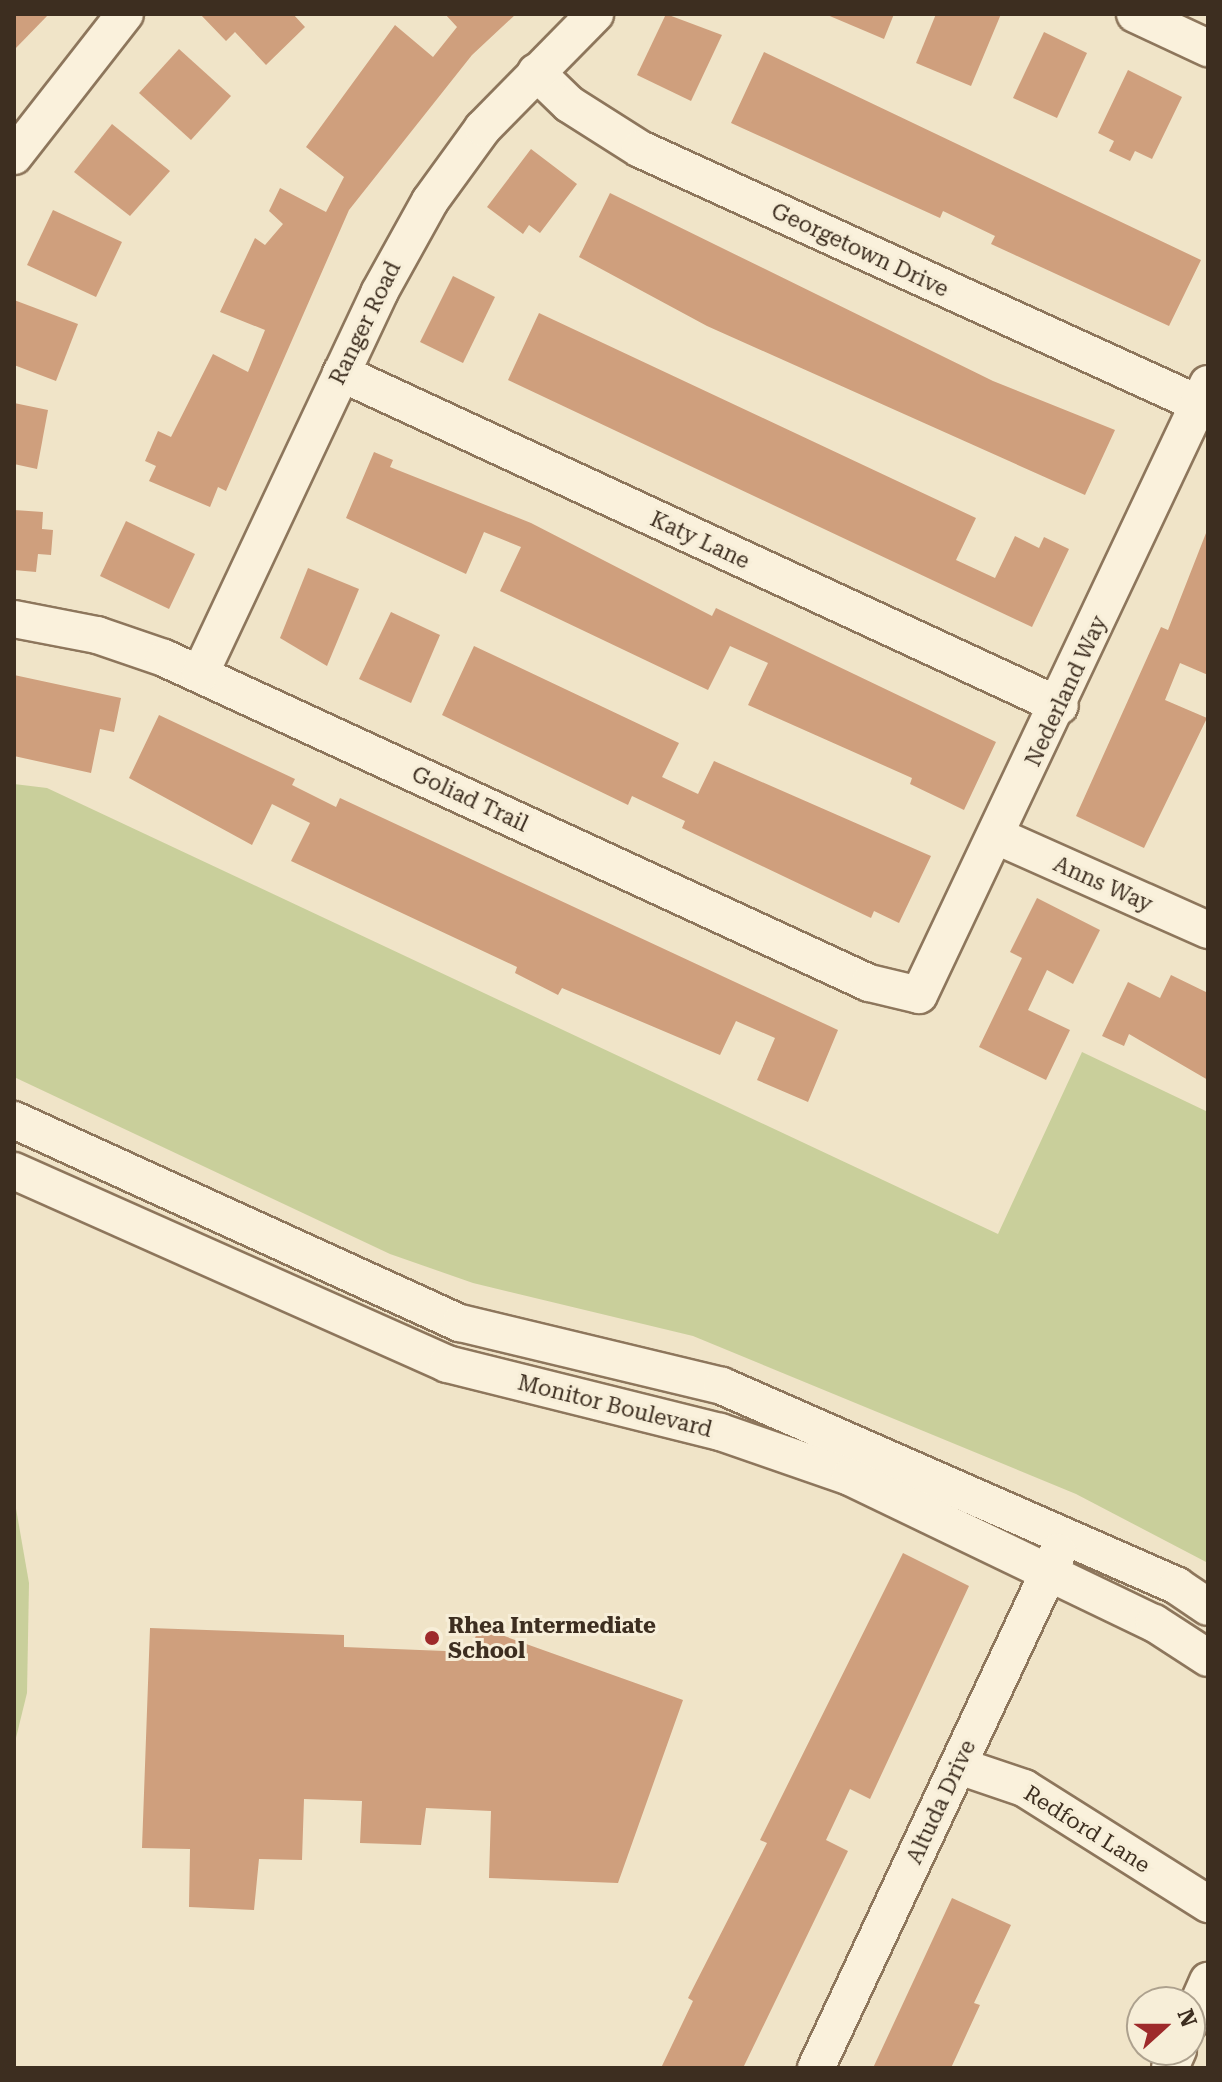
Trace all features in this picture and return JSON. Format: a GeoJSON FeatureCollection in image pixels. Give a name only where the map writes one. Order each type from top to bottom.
{"type":"FeatureCollection","features":[{"type":"Feature","properties":{"kind":"street"},"geometry":{"type":"LineString","coordinates":[[14,156],[125,14]]}},
{"type":"Feature","properties":{"kind":"street","name":"Ranger Road"},"geometry":{"type":"LineString","coordinates":[[200,674],[341,373],[430,201],[536,72],[595,14]]}},
{"type":"Feature","properties":{"kind":"street"},"geometry":{"type":"LineString","coordinates":[[1135,14],[1208,48]]}},
{"type":"Feature","properties":{"kind":"street","name":"Georgetown Drive"},"geometry":{"type":"LineString","coordinates":[[536,72],[569,104],[640,149],[1203,394]]}},
{"type":"Feature","properties":{"kind":"street","name":"Katy Lane"},"geometry":{"type":"LineString","coordinates":[[341,373],[1060,706]]}},
{"type":"Feature","properties":{"kind":"street","name":"Nederland Way"},"geometry":{"type":"LineString","coordinates":[[919,995],[999,837],[1203,394]]}},
{"type":"Feature","properties":{"kind":"street","name":"Goliad Trail"},"geometry":{"type":"LineString","coordinates":[[14,619],[97,635],[200,674],[869,983],[919,995]]}},
{"type":"Feature","properties":{"kind":"street","name":"Anns Way"},"geometry":{"type":"LineString","coordinates":[[999,837],[1208,930]]}},
{"type":"Feature","properties":{"kind":"street","name":"Monitor Boulevard"},"geometry":{"type":"LineString","coordinates":[[14,1120],[460,1323],[722,1386],[1065,1536],[1208,1607]]}},
{"type":"Feature","properties":{"kind":"street","name":"Monitor Boulevard"},"geometry":{"type":"LineString","coordinates":[[14,1171],[447,1364],[735,1437],[850,1477],[1049,1572],[1208,1658]]}},
{"type":"Feature","properties":{"kind":"street","name":"Altuda Drive"},"geometry":{"type":"LineString","coordinates":[[816,2068],[1065,1536]]}},
{"type":"Feature","properties":{"kind":"street","name":"Redford Lane"},"geometry":{"type":"LineString","coordinates":[[959,1766],[1024,1788],[1208,1904]]}},
{"type":"Feature","properties":{"kind":"green space"},"geometry":{"type":"Polygon","coordinates":[[[14,784],[47,788],[998,1234],[1082,1052],[1208,1112],[1208,1563],[1076,1494],[693,1336],[473,1283],[390,1254],[14,1077],[14,784]]]}},
{"type":"Feature","properties":{"kind":"green space"},"geometry":{"type":"Polygon","coordinates":[[[14,1497],[29,1583],[27,1693],[14,1746],[14,1497]]]}},
{"type":"Feature","properties":{"kind":"building"},"geometry":{"type":"Polygon","coordinates":[[[14,14],[49,14],[14,50],[14,14]]]}},
{"type":"Feature","properties":{"kind":"building"},"geometry":{"type":"Polygon","coordinates":[[[200,14],[293,14],[305,27],[266,65],[235,32],[226,41],[200,14]]]}},
{"type":"Feature","properties":{"kind":"building"},"geometry":{"type":"Polygon","coordinates":[[[445,14],[516,14],[472,55],[349,210],[226,491],[218,487],[210,507],[149,481],[156,466],[145,461],[158,431],[171,437],[213,354],[248,372],[265,330],[220,312],[255,238],[265,245],[283,224],[269,211],[280,188],[326,212],[344,177],[306,147],[395,25],[433,57],[457,27],[445,14]]]}},
{"type":"Feature","properties":{"kind":"building"},"geometry":{"type":"Polygon","coordinates":[[[666,14],[722,35],[691,101],[637,75],[666,14]]]}},
{"type":"Feature","properties":{"kind":"building"},"geometry":{"type":"Polygon","coordinates":[[[825,14],[894,14],[884,39],[825,14]]]}},
{"type":"Feature","properties":{"kind":"building"},"geometry":{"type":"Polygon","coordinates":[[[936,14],[1001,14],[971,86],[916,63],[936,14]]]}},
{"type":"Feature","properties":{"kind":"building"},"geometry":{"type":"Polygon","coordinates":[[[1044,32],[1087,53],[1057,118],[1013,98],[1044,32]]]}},
{"type":"Feature","properties":{"kind":"building"},"geometry":{"type":"Polygon","coordinates":[[[179,49],[231,96],[191,140],[139,93],[179,49]]]}},
{"type":"Feature","properties":{"kind":"building"},"geometry":{"type":"Polygon","coordinates":[[[764,52],[1201,260],[1169,326],[991,244],[995,236],[943,211],[940,218],[731,123],[764,52]]]}},
{"type":"Feature","properties":{"kind":"building"},"geometry":{"type":"Polygon","coordinates":[[[1128,70],[1182,97],[1152,159],[1135,151],[1130,161],[1109,151],[1114,141],[1098,133],[1128,70]]]}},
{"type":"Feature","properties":{"kind":"building"},"geometry":{"type":"Polygon","coordinates":[[[112,124],[170,171],[130,216],[74,172],[112,124]]]}},
{"type":"Feature","properties":{"kind":"building"},"geometry":{"type":"Polygon","coordinates":[[[531,149],[577,184],[540,233],[529,225],[523,234],[487,207],[531,149]]]}},
{"type":"Feature","properties":{"kind":"building"},"geometry":{"type":"Polygon","coordinates":[[[610,193],[993,381],[1115,430],[1085,495],[707,326],[579,257],[610,193]]]}},
{"type":"Feature","properties":{"kind":"building"},"geometry":{"type":"Polygon","coordinates":[[[53,210],[122,242],[96,297],[27,265],[53,210]]]}},
{"type":"Feature","properties":{"kind":"building"},"geometry":{"type":"Polygon","coordinates":[[[453,276],[495,297],[463,363],[420,342],[453,276]]]}},
{"type":"Feature","properties":{"kind":"building"},"geometry":{"type":"Polygon","coordinates":[[[14,300],[78,324],[56,381],[14,365],[14,300]]]}},
{"type":"Feature","properties":{"kind":"building"},"geometry":{"type":"Polygon","coordinates":[[[539,313],[976,518],[956,560],[995,578],[1015,536],[1039,548],[1044,537],[1069,549],[1032,627],[508,380],[539,313]]]}},
{"type":"Feature","properties":{"kind":"building"},"geometry":{"type":"Polygon","coordinates":[[[14,403],[48,410],[37,469],[14,464],[14,403]]]}},
{"type":"Feature","properties":{"kind":"building"},"geometry":{"type":"Polygon","coordinates":[[[374,452],[393,460],[390,467],[531,523],[712,616],[716,608],[996,742],[964,810],[910,784],[912,778],[748,705],[768,663],[730,646],[708,690],[500,591],[521,547],[484,532],[466,574],[346,518],[374,452]]]}},
{"type":"Feature","properties":{"kind":"building"},"geometry":{"type":"Polygon","coordinates":[[[14,510],[43,512],[42,529],[53,530],[51,555],[38,554],[36,572],[14,570],[14,510]]]}},
{"type":"Feature","properties":{"kind":"building"},"geometry":{"type":"Polygon","coordinates":[[[126,521],[195,554],[169,609],[100,576],[126,521]]]}},
{"type":"Feature","properties":{"kind":"building"},"geometry":{"type":"Polygon","coordinates":[[[1208,528],[1208,675],[1180,663],[1165,700],[1207,718],[1144,848],[1076,816],[1161,627],[1168,630],[1208,528]]]}},
{"type":"Feature","properties":{"kind":"building"},"geometry":{"type":"Polygon","coordinates":[[[308,568],[359,589],[327,666],[280,638],[308,568]]]}},
{"type":"Feature","properties":{"kind":"building"},"geometry":{"type":"Polygon","coordinates":[[[391,612],[440,635],[411,703],[359,679],[391,612]]]}},
{"type":"Feature","properties":{"kind":"building"},"geometry":{"type":"Polygon","coordinates":[[[474,646],[679,743],[662,777],[698,794],[714,761],[931,856],[899,923],[874,911],[871,918],[682,828],[685,821],[632,796],[628,805],[442,715],[474,646]]]}},
{"type":"Feature","properties":{"kind":"building"},"geometry":{"type":"Polygon","coordinates":[[[14,675],[121,698],[114,732],[100,729],[91,773],[14,756],[14,675]]]}},
{"type":"Feature","properties":{"kind":"building"},"geometry":{"type":"Polygon","coordinates":[[[159,715],[295,779],[292,785],[336,807],[340,798],[838,1030],[808,1102],[757,1080],[775,1038],[736,1021],[720,1055],[562,988],[558,995],[515,973],[517,967],[291,861],[310,823],[272,804],[252,845],[129,778],[159,715]]]}},
{"type":"Feature","properties":{"kind":"building"},"geometry":{"type":"Polygon","coordinates":[[[1037,898],[1100,930],[1073,984],[1047,970],[1028,1010],[1070,1030],[1046,1080],[979,1047],[1022,958],[1010,952],[1037,898]]]}},
{"type":"Feature","properties":{"kind":"building"},"geometry":{"type":"Polygon","coordinates":[[[1171,975],[1208,993],[1208,1080],[1129,1034],[1124,1046],[1102,1036],[1128,982],[1160,998],[1171,975]]]}},
{"type":"Feature","properties":{"kind":"building"},"geometry":{"type":"Polygon","coordinates":[[[903,1553],[969,1586],[870,1799],[850,1789],[826,1840],[848,1851],[743,2068],[661,2068],[693,2001],[688,1998],[767,1843],[760,1840],[903,1553]]]}},
{"type":"Feature","properties":{"kind":"building"},"geometry":{"type":"Polygon","coordinates":[[[479,1627],[683,1700],[618,1883],[489,1878],[491,1811],[426,1808],[421,1845],[360,1843],[362,1801],[304,1799],[302,1860],[259,1859],[254,1910],[189,1907],[190,1849],[142,1848],[150,1628],[344,1635],[344,1647],[470,1652],[479,1627]]]}},
{"type":"Feature","properties":{"kind":"building"},"geometry":{"type":"Polygon","coordinates":[[[952,1898],[1011,1925],[974,2003],[980,2005],[951,2068],[873,2068],[952,1898]]]}},
{"type":"Feature","properties":{"kind":"place","name":"Rhea Intermediate School"},"geometry":{"type":"Point","coordinates":[432,1638]}}]}
